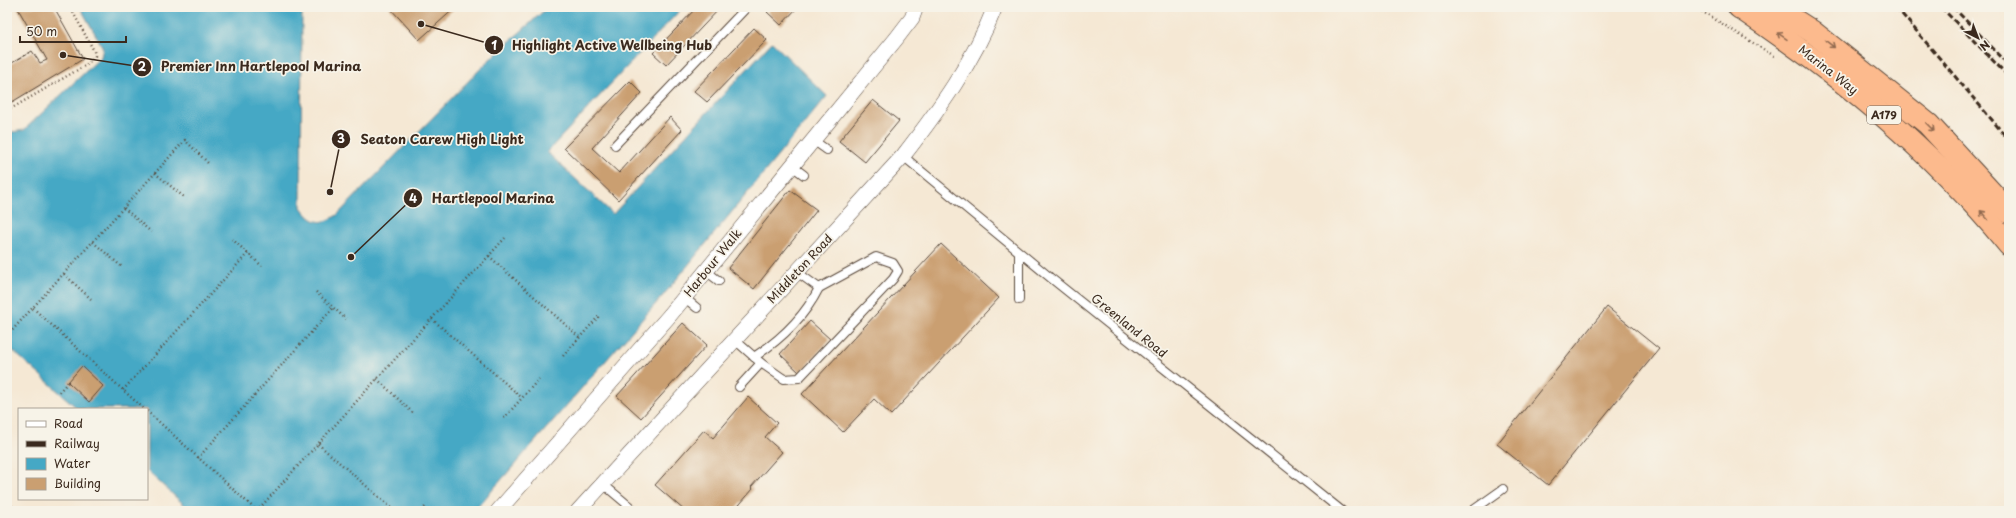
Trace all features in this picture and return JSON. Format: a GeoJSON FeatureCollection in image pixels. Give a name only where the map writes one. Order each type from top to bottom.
{"type":"FeatureCollection","features":[{"type":"Feature","properties":{"kind":"highway","name":"Marina Way"},"geometry":{"type":"LineString","coordinates":[[1739,7],[1801,49],[1855,90],[1912,140],[1958,184],[2009,245]]}},
{"type":"Feature","properties":{"kind":"highway","name":"Marina Way"},"geometry":{"type":"LineString","coordinates":[[1774,7],[1813,32],[1869,75],[1928,124],[2009,212]]}},
{"type":"Feature","properties":{"kind":"street","name":"Harbour Walk"},"geometry":{"type":"LineString","coordinates":[[498,511],[564,437],[706,271],[798,170],[813,140],[910,20],[916,7]]}},
{"type":"Feature","properties":{"kind":"street","name":"Middleton Road"},"geometry":{"type":"LineString","coordinates":[[578,511],[903,156],[927,124],[963,70],[995,7]]}},
{"type":"Feature","properties":{"kind":"lane"},"geometry":{"type":"LineString","coordinates":[[615,145],[747,7]]}},
{"type":"Feature","properties":{"kind":"lane"},"geometry":{"type":"LineString","coordinates":[[813,140],[827,150]]}},
{"type":"Feature","properties":{"kind":"lane","name":"Greenland Road"},"geometry":{"type":"LineString","coordinates":[[903,156],[1019,253],[1342,511]]}},
{"type":"Feature","properties":{"kind":"lane"},"geometry":{"type":"LineString","coordinates":[[1019,253],[1019,300]]}},
{"type":"Feature","properties":{"kind":"lane"},"geometry":{"type":"LineString","coordinates":[[735,340],[761,364],[784,379],[799,378],[892,279],[898,271],[893,263],[876,257],[820,288],[804,311],[788,328],[771,345],[754,357]]}},
{"type":"Feature","properties":{"kind":"lane"},"geometry":{"type":"LineString","coordinates":[[706,271],[718,281]]}},
{"type":"Feature","properties":{"kind":"lane"},"geometry":{"type":"LineString","coordinates":[[798,272],[820,288]]}},
{"type":"Feature","properties":{"kind":"lane"},"geometry":{"type":"LineString","coordinates":[[684,298],[697,308]]}},
{"type":"Feature","properties":{"kind":"lane"},"geometry":{"type":"LineString","coordinates":[[740,387],[761,364]]}},
{"type":"Feature","properties":{"kind":"lane"},"geometry":{"type":"LineString","coordinates":[[603,484],[635,511]]}},
{"type":"Feature","properties":{"kind":"lane"},"geometry":{"type":"LineString","coordinates":[[1472,511],[1502,489]]}},
{"type":"Feature","properties":{"kind":"lane"},"geometry":{"type":"LineString","coordinates":[[7,506],[10,511]]}},
{"type":"Feature","properties":{"kind":"path"},"geometry":{"type":"LineString","coordinates":[[7,111],[86,66],[95,56],[94,51],[70,7]]}},
{"type":"Feature","properties":{"kind":"path"},"geometry":{"type":"LineString","coordinates":[[1695,7],[1783,61]]}},
{"type":"Feature","properties":{"kind":"path"},"geometry":{"type":"LineString","coordinates":[[7,336],[185,140],[209,164]]}},
{"type":"Feature","properties":{"kind":"path"},"geometry":{"type":"LineString","coordinates":[[155,173],[185,198]]}},
{"type":"Feature","properties":{"kind":"path"},"geometry":{"type":"LineString","coordinates":[[124,208],[151,232]]}},
{"type":"Feature","properties":{"kind":"path"},"geometry":{"type":"LineString","coordinates":[[148,412],[257,511],[505,238]]}},
{"type":"Feature","properties":{"kind":"path"},"geometry":{"type":"LineString","coordinates":[[232,239],[262,266]]}},
{"type":"Feature","properties":{"kind":"path"},"geometry":{"type":"LineString","coordinates":[[93,242],[122,267]]}},
{"type":"Feature","properties":{"kind":"path"},"geometry":{"type":"LineString","coordinates":[[123,390],[248,253]]}},
{"type":"Feature","properties":{"kind":"path"},"geometry":{"type":"LineString","coordinates":[[489,256],[579,337]]}},
{"type":"Feature","properties":{"kind":"path"},"geometry":{"type":"LineString","coordinates":[[64,274],[91,299]]}},
{"type":"Feature","properties":{"kind":"path"},"geometry":{"type":"LineString","coordinates":[[316,292],[346,319]]}},
{"type":"Feature","properties":{"kind":"path"},"geometry":{"type":"LineString","coordinates":[[33,308],[143,408]]}},
{"type":"Feature","properties":{"kind":"path"},"geometry":{"type":"LineString","coordinates":[[198,458],[333,308]]}},
{"type":"Feature","properties":{"kind":"path"},"geometry":{"type":"LineString","coordinates":[[563,356],[599,316]]}},
{"type":"Feature","properties":{"kind":"path"},"geometry":{"type":"LineString","coordinates":[[432,319],[521,397]]}},
{"type":"Feature","properties":{"kind":"path"},"geometry":{"type":"LineString","coordinates":[[376,379],[414,414]]}},
{"type":"Feature","properties":{"kind":"path"},"geometry":{"type":"LineString","coordinates":[[504,418],[521,397],[539,379]]}},
{"type":"Feature","properties":{"kind":"path"},"geometry":{"type":"LineString","coordinates":[[59,392],[68,382]]}},
{"type":"Feature","properties":{"kind":"path"},"geometry":{"type":"LineString","coordinates":[[318,444],[395,511]]}},
{"type":"Feature","properties":{"kind":"path"},"geometry":{"type":"LineString","coordinates":[[422,511],[426,506]]}},
{"type":"Feature","properties":{"kind":"water"},"geometry":{"type":"Polygon","coordinates":[[[80,7],[302,7],[301,207],[309,217],[321,222],[337,215],[490,59],[548,7],[683,7],[547,152],[613,214],[772,42],[827,96],[667,291],[474,511],[191,511],[148,472],[148,408],[77,408],[12,350],[7,354],[7,130],[13,132],[24,130],[101,57],[103,48],[80,7]]]}},
{"type":"Feature","properties":{"kind":"building"},"geometry":{"type":"Polygon","coordinates":[[[17,7],[54,7],[83,59],[7,105],[7,66],[32,51],[40,63],[47,60],[17,7]]]}},
{"type":"Feature","properties":{"kind":"building"},"geometry":{"type":"Polygon","coordinates":[[[389,7],[456,7],[419,40],[389,7]]]}},
{"type":"Feature","properties":{"kind":"building"},"geometry":{"type":"Polygon","coordinates":[[[697,7],[721,7],[666,65],[653,53],[697,7]]]}},
{"type":"Feature","properties":{"kind":"building"},"geometry":{"type":"Polygon","coordinates":[[[772,7],[798,7],[781,25],[767,12],[772,7]]]}},
{"type":"Feature","properties":{"kind":"building"},"geometry":{"type":"Polygon","coordinates":[[[754,28],[767,40],[707,102],[694,91],[754,28]]]}},
{"type":"Feature","properties":{"kind":"building"},"geometry":{"type":"Polygon","coordinates":[[[630,81],[642,93],[592,148],[619,173],[670,117],[682,130],[618,200],[564,148],[630,81]]]}},
{"type":"Feature","properties":{"kind":"building"},"geometry":{"type":"Polygon","coordinates":[[[873,100],[899,121],[865,162],[839,141],[873,100]]]}},
{"type":"Feature","properties":{"kind":"building"},"geometry":{"type":"Polygon","coordinates":[[[790,190],[817,210],[754,289],[728,268],[790,190]]]}},
{"type":"Feature","properties":{"kind":"building"},"geometry":{"type":"Polygon","coordinates":[[[941,244],[999,298],[891,415],[874,399],[843,432],[802,394],[941,244]]]}},
{"type":"Feature","properties":{"kind":"building"},"geometry":{"type":"Polygon","coordinates":[[[1607,307],[1659,349],[1548,485],[1497,444],[1607,307]]]}},
{"type":"Feature","properties":{"kind":"building"},"geometry":{"type":"Polygon","coordinates":[[[810,321],[830,339],[800,373],[780,354],[810,321]]]}},
{"type":"Feature","properties":{"kind":"building"},"geometry":{"type":"Polygon","coordinates":[[[683,323],[707,345],[641,418],[617,396],[683,323]]]}},
{"type":"Feature","properties":{"kind":"building"},"geometry":{"type":"Polygon","coordinates":[[[82,366],[103,386],[89,402],[68,382],[82,366]]]}},
{"type":"Feature","properties":{"kind":"building"},"geometry":{"type":"Polygon","coordinates":[[[748,397],[777,423],[765,437],[782,452],[751,487],[753,489],[734,511],[685,511],[655,485],[704,430],[713,438],[748,397]]]}},
{"type":"Feature","properties":{"kind":"railway"},"geometry":{"type":"LineString","coordinates":[[1896,7],[2009,140]]}},
{"type":"Feature","properties":{"kind":"railway"},"geometry":{"type":"LineString","coordinates":[[1941,7],[2009,77]]}},
{"type":"Feature","properties":{"kind":"railway"},"geometry":{"type":"LineString","coordinates":[[1953,7],[2009,65]]}},
{"type":"Feature","properties":{"kind":"place","name":"Highlight Active Wellbeing Hub"},"geometry":{"type":"Point","coordinates":[421,24]}},
{"type":"Feature","properties":{"kind":"place","name":"Premier Inn Hartlepool Marina"},"geometry":{"type":"Point","coordinates":[63,55]}},
{"type":"Feature","properties":{"kind":"place","name":"Seaton Carew High Light"},"geometry":{"type":"Point","coordinates":[330,192]}},
{"type":"Feature","properties":{"kind":"place","name":"Hartlepool Marina"},"geometry":{"type":"Point","coordinates":[351,257]}}]}
